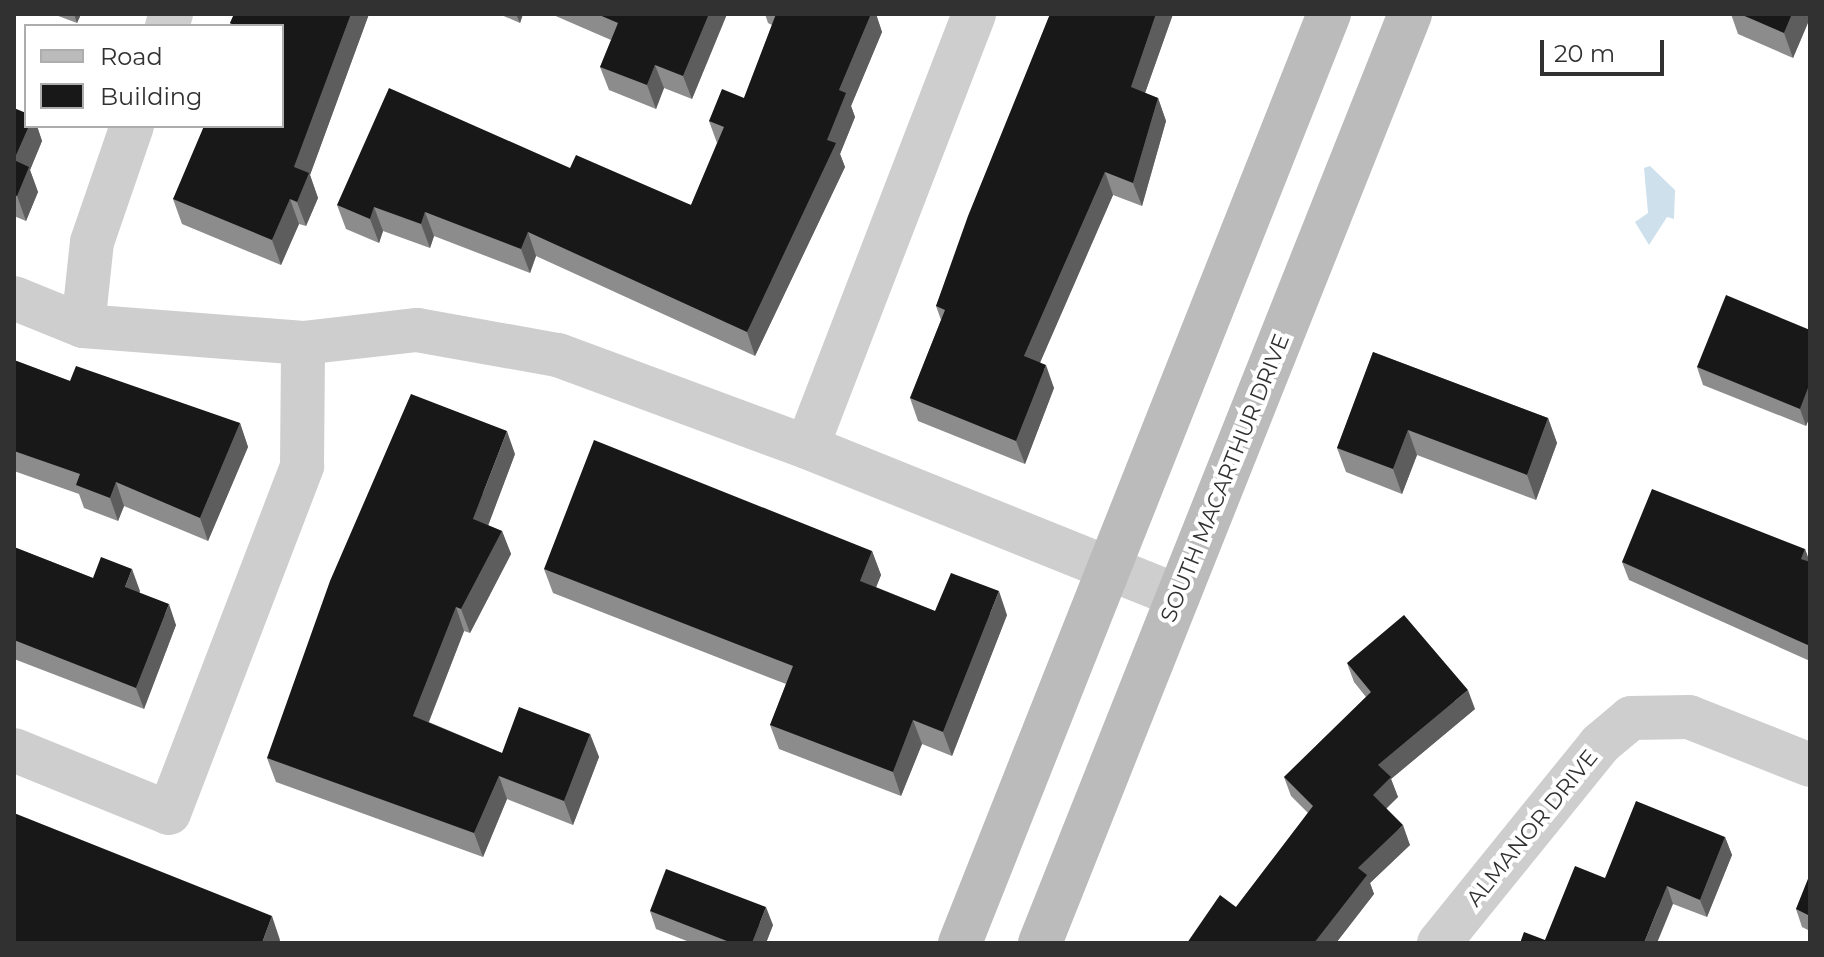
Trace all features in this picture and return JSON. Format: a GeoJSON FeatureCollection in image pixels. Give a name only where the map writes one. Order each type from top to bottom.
{"type":"FeatureCollection","features":[{"type":"Feature","properties":{"kind":"main road"},"geometry":{"type":"LineString","coordinates":[[960,943],[1329,14]]}},
{"type":"Feature","properties":{"kind":"main road","name":"SOUTH MACARTHUR DRIVE"},"geometry":{"type":"LineString","coordinates":[[1040,943],[1410,14]]}},
{"type":"Feature","properties":{"kind":"street"},"geometry":{"type":"LineString","coordinates":[[807,447],[974,14]]}},
{"type":"Feature","properties":{"kind":"street"},"geometry":{"type":"LineString","coordinates":[[83,326],[92,242],[131,128]]}},
{"type":"Feature","properties":{"kind":"street"},"geometry":{"type":"LineString","coordinates":[[14,298],[83,326],[303,343],[417,330],[558,355],[807,447],[1178,596]]}},
{"type":"Feature","properties":{"kind":"street"},"geometry":{"type":"LineString","coordinates":[[14,750],[169,813],[302,466],[303,343]]}},
{"type":"Feature","properties":{"kind":"street","name":"ALMANOR DRIVE"},"geometry":{"type":"LineString","coordinates":[[1439,943],[1600,744],[1631,718],[1689,717],[1810,765]]}},
{"type":"Feature","properties":{"kind":"water"},"geometry":{"type":"Polygon","coordinates":[[[1650,166],[1675,190],[1674,219],[1667,217],[1649,245],[1635,222],[1648,213],[1644,168],[1650,166]]]}},
{"type":"Feature","properties":{"kind":"building"},"geometry":{"type":"Polygon","coordinates":[[[234,14],[351,14],[294,167],[309,173],[297,202],[290,199],[272,240],[173,199],[203,128],[284,128],[284,24],[230,23],[234,14]]]}},
{"type":"Feature","properties":{"kind":"building"},"geometry":{"type":"Polygon","coordinates":[[[597,14],[709,14],[683,76],[655,65],[647,85],[600,67],[618,23],[597,14]]]}},
{"type":"Feature","properties":{"kind":"building"},"geometry":{"type":"Polygon","coordinates":[[[776,14],[871,14],[839,90],[846,93],[827,140],[836,143],[747,332],[528,232],[521,249],[425,212],[421,224],[374,207],[370,219],[337,205],[389,88],[570,168],[576,155],[691,205],[724,127],[709,121],[722,89],[744,98],[776,14]]]}},
{"type":"Feature","properties":{"kind":"building"},"geometry":{"type":"Polygon","coordinates":[[[1050,14],[1156,14],[1131,87],[1158,98],[1133,183],[1105,172],[1024,356],[1046,365],[1016,441],[910,398],[945,310],[936,306],[968,216],[1050,14]]]}},
{"type":"Feature","properties":{"kind":"building"},"geometry":{"type":"Polygon","coordinates":[[[1740,14],[1792,14],[1784,33],[1740,14]]]}},
{"type":"Feature","properties":{"kind":"building"},"geometry":{"type":"Polygon","coordinates":[[[14,108],[24,112],[24,128],[28,128],[14,160],[14,108]]]}},
{"type":"Feature","properties":{"kind":"building"},"geometry":{"type":"Polygon","coordinates":[[[14,160],[29,167],[17,196],[14,195],[14,160]]]}},
{"type":"Feature","properties":{"kind":"building"},"geometry":{"type":"Polygon","coordinates":[[[1726,295],[1810,330],[1810,383],[1800,409],[1697,367],[1726,295]]]}},
{"type":"Feature","properties":{"kind":"building"},"geometry":{"type":"Polygon","coordinates":[[[1373,352],[1548,418],[1527,475],[1408,430],[1393,469],[1337,448],[1373,352]]]}},
{"type":"Feature","properties":{"kind":"building"},"geometry":{"type":"Polygon","coordinates":[[[14,360],[70,381],[76,366],[240,423],[200,518],[116,482],[110,498],[76,485],[80,474],[14,451],[14,360]]]}},
{"type":"Feature","properties":{"kind":"building"},"geometry":{"type":"Polygon","coordinates":[[[411,394],[507,431],[473,519],[502,531],[461,609],[456,607],[413,716],[502,753],[519,707],[590,734],[564,801],[499,776],[474,833],[267,758],[330,581],[411,394]]]}},
{"type":"Feature","properties":{"kind":"building"},"geometry":{"type":"Polygon","coordinates":[[[594,440],[872,551],[860,581],[935,611],[951,573],[999,591],[943,732],[913,720],[893,772],[770,725],[793,666],[544,569],[594,440]]]}},
{"type":"Feature","properties":{"kind":"building"},"geometry":{"type":"Polygon","coordinates":[[[1652,489],[1805,549],[1801,559],[1810,562],[1810,646],[1622,562],[1652,489]]]}},
{"type":"Feature","properties":{"kind":"building"},"geometry":{"type":"Polygon","coordinates":[[[14,547],[93,578],[101,557],[132,569],[125,587],[169,604],[136,688],[14,640],[14,547]]]}},
{"type":"Feature","properties":{"kind":"building"},"geometry":{"type":"Polygon","coordinates":[[[1404,615],[1468,690],[1378,765],[1391,777],[1373,795],[1403,825],[1358,868],[1367,875],[1314,943],[1187,943],[1220,895],[1236,907],[1313,806],[1284,777],[1371,692],[1347,663],[1404,615]]]}},
{"type":"Feature","properties":{"kind":"building"},"geometry":{"type":"Polygon","coordinates":[[[1636,801],[1725,837],[1700,900],[1667,886],[1644,943],[1520,943],[1524,932],[1545,940],[1575,866],[1605,878],[1636,801]]]}},
{"type":"Feature","properties":{"kind":"building"},"geometry":{"type":"Polygon","coordinates":[[[14,813],[272,916],[262,943],[14,943],[14,813]]]}},
{"type":"Feature","properties":{"kind":"building"},"geometry":{"type":"Polygon","coordinates":[[[666,869],[766,907],[752,943],[732,943],[650,911],[666,869]]]}},
{"type":"Feature","properties":{"kind":"building"},"geometry":{"type":"Polygon","coordinates":[[[1810,874],[1810,916],[1796,909],[1810,874]]]}}]}
